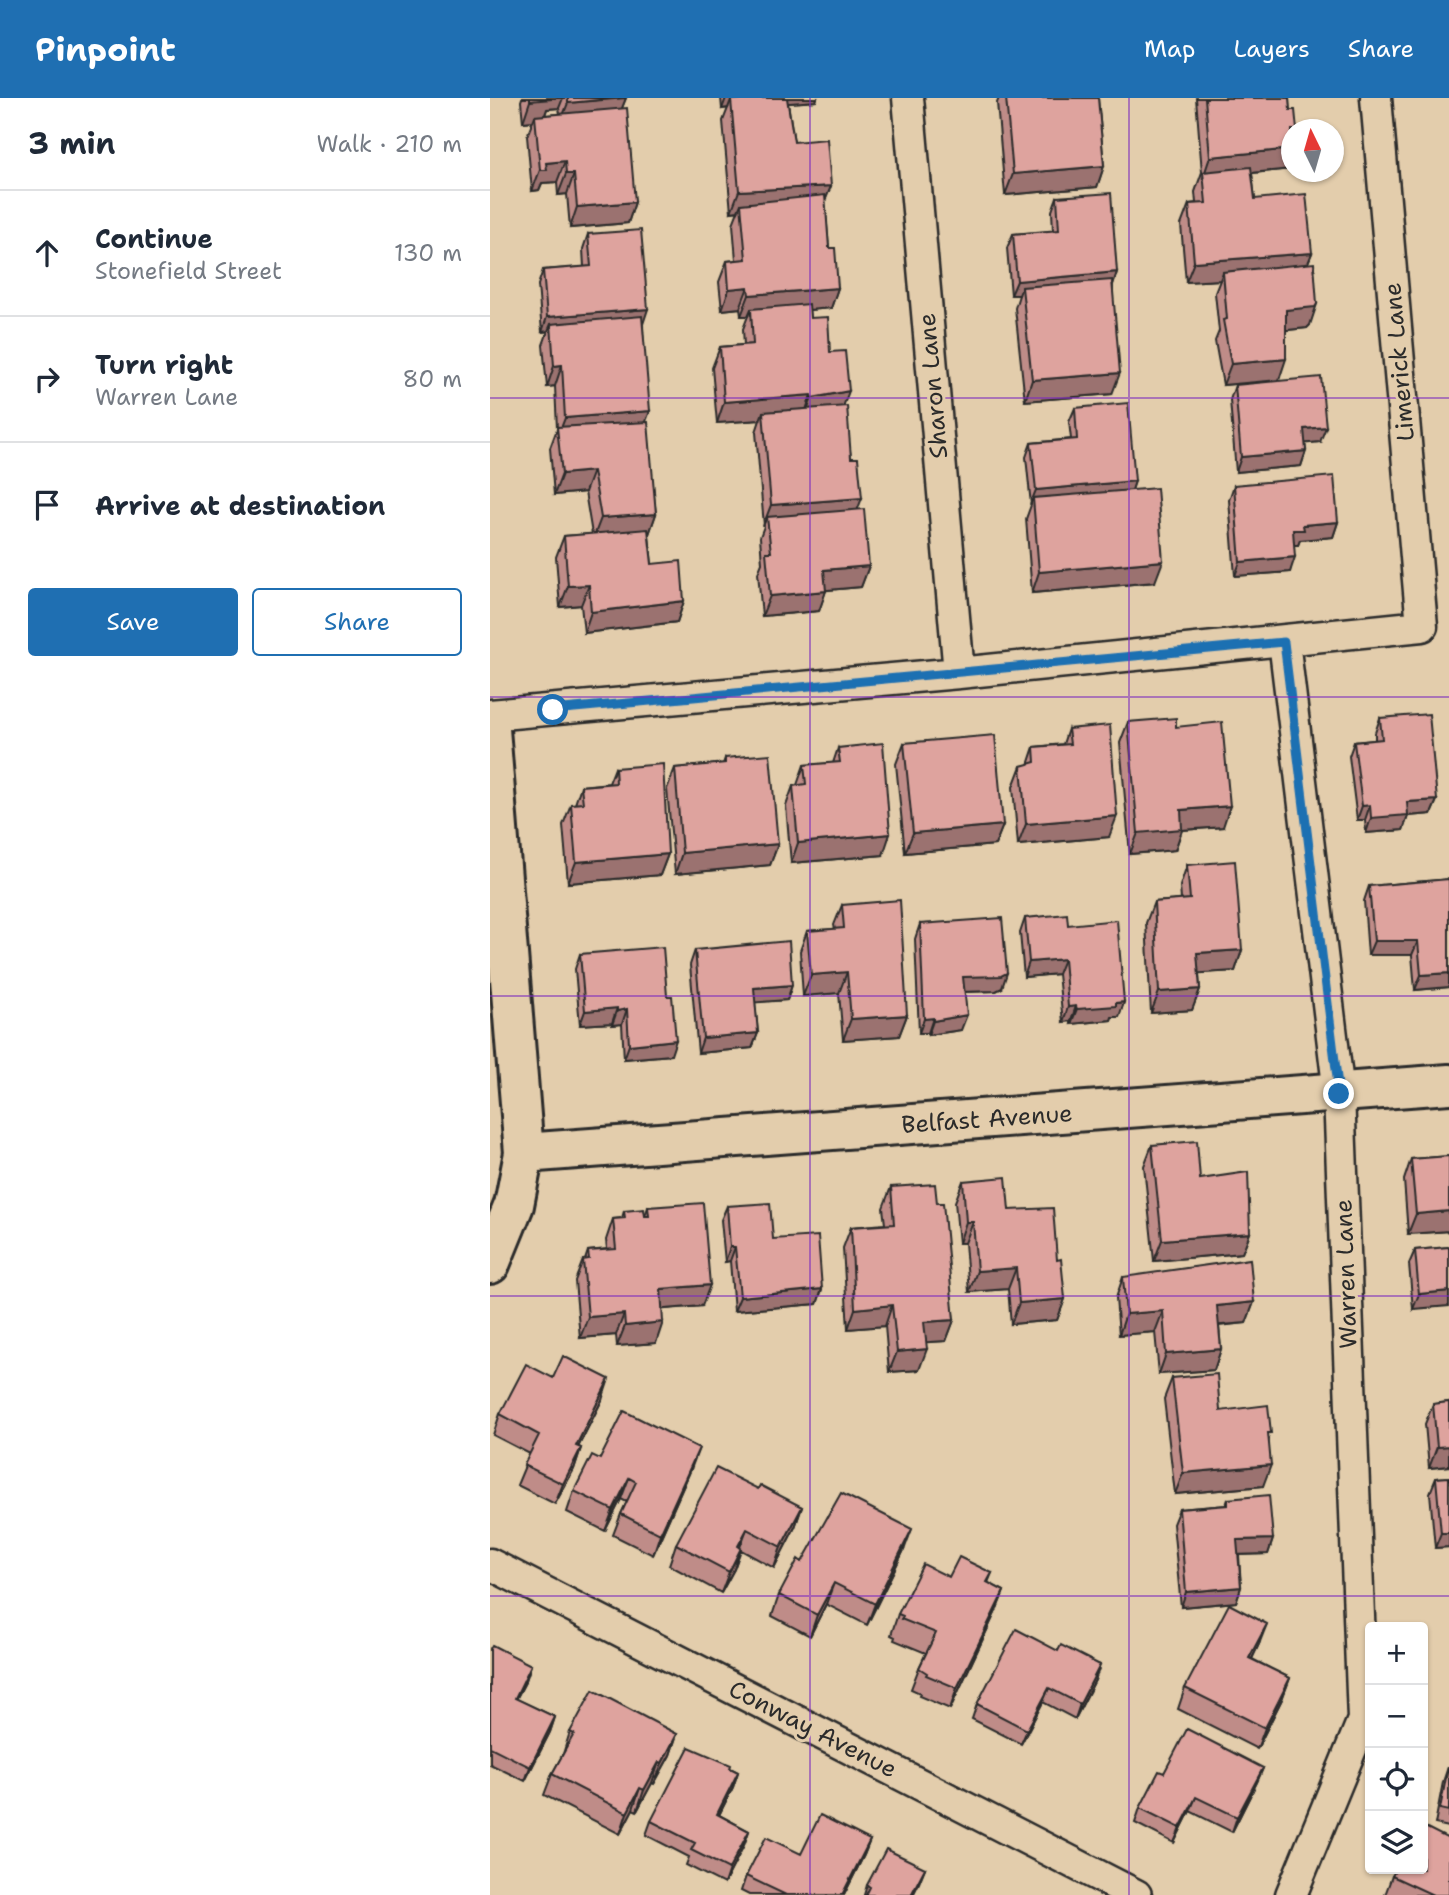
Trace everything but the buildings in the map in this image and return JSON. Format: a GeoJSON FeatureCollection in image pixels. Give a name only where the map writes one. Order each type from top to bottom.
{"type":"FeatureCollection","features":[{"type":"Feature","properties":{"kind":"street","name":"Sharon Lane"},"geometry":{"type":"LineString","coordinates":[[908,98],[958,673]]}},
{"type":"Feature","properties":{"kind":"street","name":"Limerick Lane"},"geometry":{"type":"LineString","coordinates":[[1284,642],[1422,626],[1376,98]]}},
{"type":"Feature","properties":{"kind":"street"},"geometry":{"type":"LineString","coordinates":[[490,715],[1284,642]]}},
{"type":"Feature","properties":{"kind":"street","name":"Warren Lane"},"geometry":{"type":"LineString","coordinates":[[1284,642],[1339,1094],[1363,1720],[1291,1895]]}},
{"type":"Feature","properties":{"kind":"street"},"geometry":{"type":"LineString","coordinates":[[490,729],[524,1153],[514,1205],[490,1264]]}},
{"type":"Feature","properties":{"kind":"street","name":"Belfast Avenue"},"geometry":{"type":"LineString","coordinates":[[524,1153],[1449,1084]]}},
{"type":"Feature","properties":{"kind":"street","name":"Conway Avenue"},"geometry":{"type":"LineString","coordinates":[[490,1564],[1136,1895]]}},
{"type":"Feature","properties":{"kind":"route"},"geometry":{"type":"LineString","coordinates":[[553,710],[1284,642],[1339,1094]]}}]}
